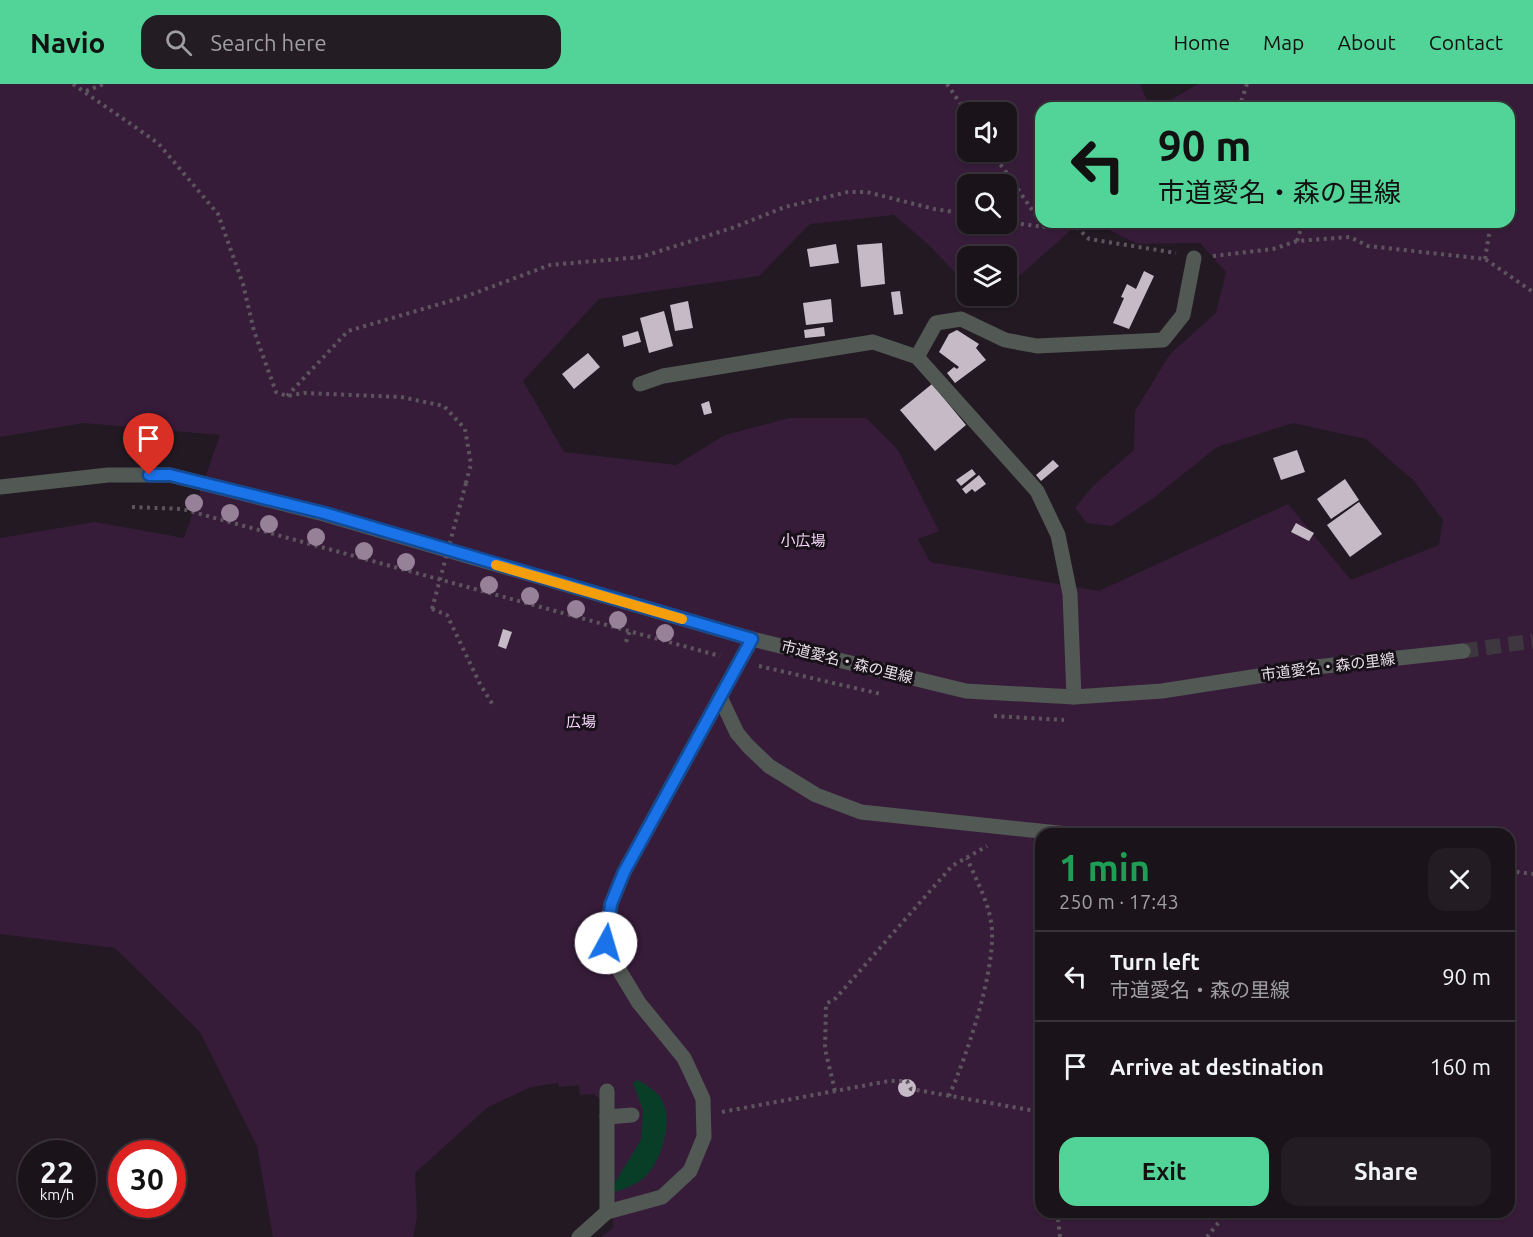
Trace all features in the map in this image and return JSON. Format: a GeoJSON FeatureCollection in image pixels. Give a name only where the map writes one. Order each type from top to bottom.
{"type":"FeatureCollection","features":[{"type":"Feature","properties":{"kind":"street"},"geometry":{"type":"LineString","coordinates":[[917,357],[936,323],[961,319],[1005,340],[1037,346],[1163,340],[1183,315],[1194,258]]}},
{"type":"Feature","properties":{"kind":"street"},"geometry":{"type":"LineString","coordinates":[[640,384],[663,376],[873,342],[917,357],[1037,491],[1058,535],[1070,594],[1074,698]]}},
{"type":"Feature","properties":{"kind":"street","name":"市道愛名・森の里線"},"geometry":{"type":"LineString","coordinates":[[0,487],[108,475],[170,475],[324,513],[752,639],[966,691],[1074,698],[1162,691],[1316,667],[1463,651]]}},
{"type":"Feature","properties":{"kind":"street"},"geometry":{"type":"LineString","coordinates":[[579,1237],[607,1212],[662,1197],[690,1171],[704,1137],[703,1099],[684,1058],[639,1003],[616,965],[606,943],[611,904],[624,872],[752,639]]}},
{"type":"Feature","properties":{"kind":"street"},"geometry":{"type":"LineString","coordinates":[[720,697],[737,733],[748,746],[769,766],[816,795],[861,812],[1035,831]]}},
{"type":"Feature","properties":{"kind":"street"},"geometry":{"type":"LineString","coordinates":[[607,1091],[607,1212]]}},
{"type":"Feature","properties":{"kind":"street"},"geometry":{"type":"LineString","coordinates":[[607,1117],[632,1115]]}},
{"type":"Feature","properties":{"kind":"path"},"geometry":{"type":"LineString","coordinates":[[73,84],[158,143],[218,214],[243,284],[254,331],[276,392],[287,396],[304,393],[402,397],[444,406],[465,429],[471,464],[432,609],[447,615],[480,684],[493,705]]}},
{"type":"Feature","properties":{"kind":"path"},"geometry":{"type":"LineString","coordinates":[[86,91],[104,84]]}},
{"type":"Feature","properties":{"kind":"path"},"geometry":{"type":"LineString","coordinates":[[946,84],[959,102]]}},
{"type":"Feature","properties":{"kind":"path"},"geometry":{"type":"LineString","coordinates":[[1241,102],[1247,84]]}},
{"type":"Feature","properties":{"kind":"path"},"geometry":{"type":"LineString","coordinates":[[999,162],[1035,214]]}},
{"type":"Feature","properties":{"kind":"path"},"geometry":{"type":"LineString","coordinates":[[287,396],[348,331],[467,296],[550,265],[641,257],[732,228],[784,207],[848,192],[867,192],[957,212]]}},
{"type":"Feature","properties":{"kind":"path"},"geometry":{"type":"LineString","coordinates":[[1017,223],[1035,226]]}},
{"type":"Feature","properties":{"kind":"path"},"geometry":{"type":"LineString","coordinates":[[1077,228],[1089,239],[1185,254],[1194,258],[1246,254],[1273,249],[1297,241],[1350,237],[1368,246],[1485,259],[1533,292]]}},
{"type":"Feature","properties":{"kind":"path"},"geometry":{"type":"LineString","coordinates":[[1297,241],[1301,228]]}},
{"type":"Feature","properties":{"kind":"path"},"geometry":{"type":"LineString","coordinates":[[1485,259],[1490,228]]}},
{"type":"Feature","properties":{"kind":"path"},"geometry":{"type":"LineString","coordinates":[[626,642],[630,630]]}},
{"type":"Feature","properties":{"kind":"path"},"geometry":{"type":"LineString","coordinates":[[835,1091],[825,1049],[826,1004],[836,998],[952,866],[1019,829]]}},
{"type":"Feature","properties":{"kind":"path"},"geometry":{"type":"LineString","coordinates":[[949,1095],[960,1071],[991,964],[992,930],[983,895],[967,858]]}},
{"type":"Feature","properties":{"kind":"path"},"geometry":{"type":"LineString","coordinates":[[1515,872],[1533,874]]}},
{"type":"Feature","properties":{"kind":"path"},"geometry":{"type":"LineString","coordinates":[[704,1113],[731,1111],[890,1081],[907,1081],[911,1089],[1035,1111]]}},
{"type":"Feature","properties":{"kind":"path"},"geometry":{"type":"LineString","coordinates":[[1059,1218],[1060,1237]]}},
{"type":"Feature","properties":{"kind":"path"},"geometry":{"type":"LineString","coordinates":[[1207,1237],[1222,1218]]}},
{"type":"Feature","properties":{"kind":"green space"},"geometry":{"type":"Polygon","coordinates":[[[0,84],[1140,84],[1148,102],[1035,102],[1035,228],[1073,228],[1018,277],[1017,246],[957,246],[957,275],[929,245],[894,215],[810,224],[759,276],[599,299],[523,381],[564,452],[676,465],[725,435],[789,418],[866,418],[898,450],[939,531],[918,539],[930,562],[1099,591],[1288,504],[1351,580],[1439,545],[1443,520],[1414,481],[1366,439],[1293,423],[1217,447],[1152,499],[1112,526],[1087,523],[1075,508],[1093,486],[1134,450],[1135,411],[1170,354],[1216,313],[1226,272],[1200,243],[1138,244],[1105,228],[1515,228],[1515,102],[1167,102],[1198,84],[1533,84],[1533,1237],[601,1237],[613,1228],[614,1112],[594,1094],[580,1095],[579,1085],[559,1087],[558,1083],[531,1087],[488,1107],[415,1173],[417,1217],[413,1237],[273,1237],[257,1146],[200,1032],[115,948],[0,934],[0,538],[95,522],[184,538],[220,435],[84,423],[0,437],[0,84]]]}},
{"type":"Feature","properties":{"kind":"shaded area"},"geometry":{"type":"Polygon","coordinates":[[[638,1080],[655,1092],[663,1102],[667,1120],[664,1141],[656,1162],[645,1177],[615,1192],[612,1187],[641,1140],[643,1110],[633,1083],[638,1080]]]}},
{"type":"Feature","properties":{"kind":"building"},"geometry":{"type":"Polygon","coordinates":[[[882,243],[885,284],[861,287],[857,245],[882,243]]]}},
{"type":"Feature","properties":{"kind":"building"},"geometry":{"type":"Polygon","coordinates":[[[836,244],[839,263],[810,267],[807,249],[836,244]]]}},
{"type":"Feature","properties":{"kind":"building"},"geometry":{"type":"Polygon","coordinates":[[[1144,271],[1154,276],[1129,329],[1113,323],[1124,298],[1121,297],[1127,284],[1136,289],[1144,271]]]}},
{"type":"Feature","properties":{"kind":"building"},"geometry":{"type":"Polygon","coordinates":[[[900,291],[903,314],[894,315],[891,292],[900,291]]]}},
{"type":"Feature","properties":{"kind":"building"},"geometry":{"type":"Polygon","coordinates":[[[831,299],[833,322],[806,325],[803,303],[831,299]]]}},
{"type":"Feature","properties":{"kind":"building"},"geometry":{"type":"Polygon","coordinates":[[[688,301],[693,328],[675,331],[670,305],[688,301]]]}},
{"type":"Feature","properties":{"kind":"building"},"geometry":{"type":"Polygon","coordinates":[[[664,311],[673,346],[649,353],[640,318],[664,311]]]}},
{"type":"Feature","properties":{"kind":"building"},"geometry":{"type":"Polygon","coordinates":[[[824,327],[825,336],[805,338],[804,330],[824,327]]]}},
{"type":"Feature","properties":{"kind":"building"},"geometry":{"type":"Polygon","coordinates":[[[957,330],[979,344],[976,348],[986,360],[955,383],[947,373],[954,367],[957,369],[959,367],[939,352],[949,334],[957,330]]]}},
{"type":"Feature","properties":{"kind":"building"},"geometry":{"type":"Polygon","coordinates":[[[638,331],[641,342],[624,347],[622,336],[638,331]]]}},
{"type":"Feature","properties":{"kind":"building"},"geometry":{"type":"Polygon","coordinates":[[[588,353],[600,367],[574,389],[562,374],[588,353]]]}},
{"type":"Feature","properties":{"kind":"building"},"geometry":{"type":"Polygon","coordinates":[[[932,384],[966,425],[935,451],[900,410],[932,384]]]}},
{"type":"Feature","properties":{"kind":"building"},"geometry":{"type":"Polygon","coordinates":[[[709,401],[712,413],[704,415],[701,404],[709,401]]]}},
{"type":"Feature","properties":{"kind":"building"},"geometry":{"type":"Polygon","coordinates":[[[1297,450],[1305,472],[1281,480],[1273,458],[1297,450]]]}},
{"type":"Feature","properties":{"kind":"building"},"geometry":{"type":"Polygon","coordinates":[[[1053,460],[1059,466],[1041,481],[1036,475],[1053,460]]]}},
{"type":"Feature","properties":{"kind":"building"},"geometry":{"type":"Polygon","coordinates":[[[972,469],[976,474],[961,486],[956,480],[972,469]]]}},
{"type":"Feature","properties":{"kind":"building"},"geometry":{"type":"Polygon","coordinates":[[[979,475],[986,484],[975,492],[972,489],[966,494],[962,489],[979,475]]]}},
{"type":"Feature","properties":{"kind":"building"},"geometry":{"type":"Polygon","coordinates":[[[1345,479],[1359,500],[1331,519],[1317,499],[1345,479]]]}},
{"type":"Feature","properties":{"kind":"building"},"geometry":{"type":"Polygon","coordinates":[[[1359,502],[1382,534],[1350,557],[1327,525],[1359,502]]]}},
{"type":"Feature","properties":{"kind":"building"},"geometry":{"type":"Polygon","coordinates":[[[1296,523],[1314,533],[1309,541],[1291,532],[1296,523]]]}},
{"type":"Feature","properties":{"kind":"building"},"geometry":{"type":"Polygon","coordinates":[[[503,629],[512,632],[506,649],[498,646],[503,629]]]}},
{"type":"Feature","properties":{"kind":"building"},"geometry":{"type":"Polygon","coordinates":[[[907,1079],[913,1082],[916,1088],[913,1094],[907,1097],[901,1094],[898,1088],[901,1082],[907,1079]]]}},
{"type":"Feature","properties":{"kind":"tunnel"},"geometry":{"type":"LineString","coordinates":[[1463,651],[1533,641]]}},
{"type":"Feature","properties":{"kind":"slow traffic"},"geometry":{"type":"LineString","coordinates":[[496,565],[682,619]]}},
{"type":"Feature","properties":{"kind":"route"},"geometry":{"type":"LineString","coordinates":[[149,475],[170,475],[324,513],[544,580],[752,639],[624,872],[611,904],[606,943]]}},
{"type":"Feature","properties":{"kind":"park label","name":"小広場"},"geometry":{"type":"Point","coordinates":[803,541]}},
{"type":"Feature","properties":{"kind":"park label","name":"広場"},"geometry":{"type":"Point","coordinates":[581,722]}}]}
